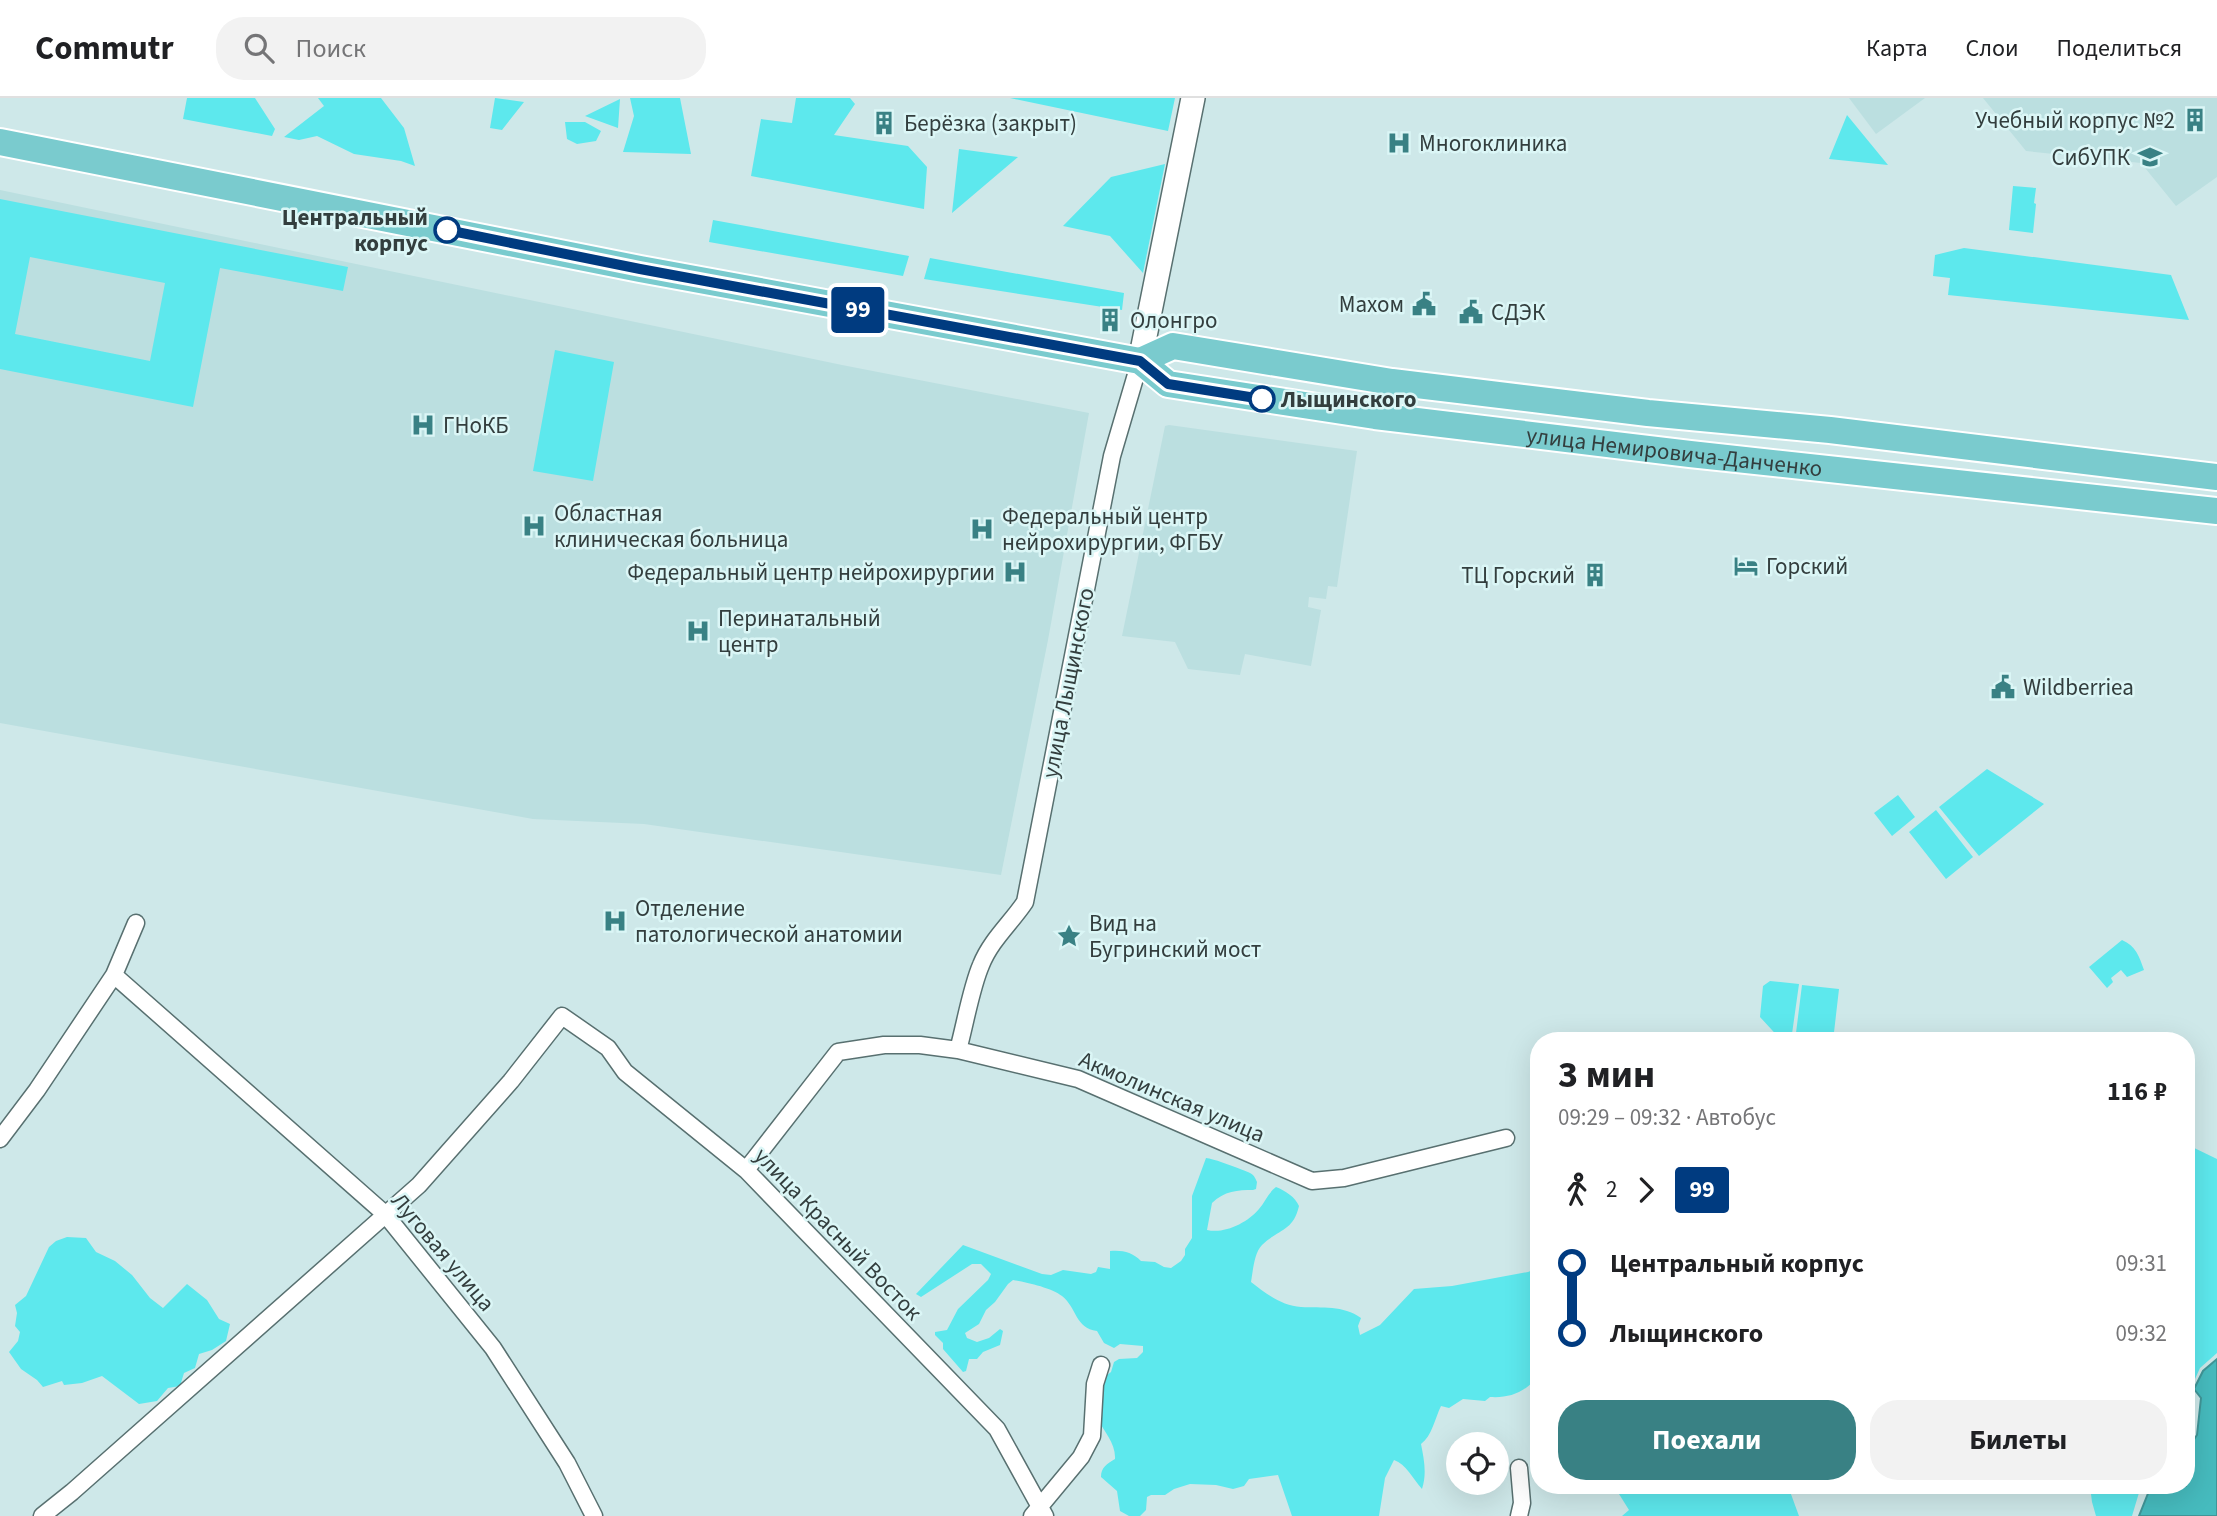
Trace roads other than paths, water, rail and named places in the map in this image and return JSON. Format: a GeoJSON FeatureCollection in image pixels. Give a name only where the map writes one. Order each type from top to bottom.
{"type":"FeatureCollection","features":[{"type":"Feature","properties":{"kind":"main road","name":"улица Немировича-Данченко"},"geometry":{"type":"LineString","coordinates":[[0,142],[640,269],[1140,361],[1168,384],[1375,416],[1690,454],[2217,511]]}},
{"type":"Feature","properties":{"kind":"main road","name":"улица Немировича-Данченко"},"geometry":{"type":"LineString","coordinates":[[1140,361],[1173,346],[1406,384],[1648,413],[1830,430],[2217,477]]}},
{"type":"Feature","properties":{"kind":"street","name":"улица Лыщинского"},"geometry":{"type":"LineString","coordinates":[[958,1050],[981,965],[1002,929],[1025,902],[1112,456],[1140,361],[1193,98]]}},
{"type":"Feature","properties":{"kind":"street"},"geometry":{"type":"LineString","coordinates":[[0,1139],[37,1090],[114,975],[136,923]]}},
{"type":"Feature","properties":{"kind":"street","name":"Луговая улица"},"geometry":{"type":"LineString","coordinates":[[114,975],[385,1214],[493,1348],[567,1462],[594,1516]]}},
{"type":"Feature","properties":{"kind":"street","name":"улица Красный Восток"},"geometry":{"type":"LineString","coordinates":[[385,1214],[428,1175],[511,1081],[562,1016],[608,1048],[625,1072],[746,1170],[997,1429],[1039,1513]]}},
{"type":"Feature","properties":{"kind":"street","name":"Акмолинская улица"},"geometry":{"type":"LineString","coordinates":[[746,1170],[838,1052],[884,1045],[920,1045],[958,1050],[1078,1079],[1312,1181],[1344,1178],[1506,1138]]}},
{"type":"Feature","properties":{"kind":"street"},"geometry":{"type":"LineString","coordinates":[[42,1516],[385,1214]]}},
{"type":"Feature","properties":{"kind":"street"},"geometry":{"type":"LineString","coordinates":[[1039,1513],[1081,1457],[1092,1436],[1095,1384],[1101,1365]]}},
{"type":"Feature","properties":{"kind":"street"},"geometry":{"type":"LineString","coordinates":[[1519,1468],[1522,1503],[1519,1516]]}},
{"type":"Feature","properties":{"kind":"place","name":"Учебный корпус №2"},"geometry":{"type":"Point","coordinates":[2195,120]}},
{"type":"Feature","properties":{"kind":"place","name":"Берёзка (закрыт)"},"geometry":{"type":"Point","coordinates":[884,123]}},
{"type":"Feature","properties":{"kind":"place","name":"Многоклиника"},"geometry":{"type":"Point","coordinates":[1399,143]}},
{"type":"Feature","properties":{"kind":"place","name":"СибУПК"},"geometry":{"type":"Point","coordinates":[2150,157]}},
{"type":"Feature","properties":{"kind":"place","name":"Центральный корпус"},"geometry":{"type":"Point","coordinates":[447,230]}},
{"type":"Feature","properties":{"kind":"place","name":"Махом"},"geometry":{"type":"Point","coordinates":[1424,304]}},
{"type":"Feature","properties":{"kind":"place","name":"СДЭК"},"geometry":{"type":"Point","coordinates":[1471,312]}},
{"type":"Feature","properties":{"kind":"place","name":"Олонгро"},"geometry":{"type":"Point","coordinates":[1110,320]}},
{"type":"Feature","properties":{"kind":"place","name":"Лыщинского"},"geometry":{"type":"Point","coordinates":[1262,399]}},
{"type":"Feature","properties":{"kind":"place","name":"ГНоКБ"},"geometry":{"type":"Point","coordinates":[423,425]}},
{"type":"Feature","properties":{"kind":"place","name":"Областная клиническая больница"},"geometry":{"type":"Point","coordinates":[534,526]}},
{"type":"Feature","properties":{"kind":"place","name":"Федеральный центр нейрохирургии, ФГБУ"},"geometry":{"type":"Point","coordinates":[982,529]}},
{"type":"Feature","properties":{"kind":"place","name":"Горский"},"geometry":{"type":"Point","coordinates":[1746,566]}},
{"type":"Feature","properties":{"kind":"place","name":"Федеральный центр нейрохирургии"},"geometry":{"type":"Point","coordinates":[1015,572]}},
{"type":"Feature","properties":{"kind":"place","name":"ТЦ Горский"},"geometry":{"type":"Point","coordinates":[1595,575]}},
{"type":"Feature","properties":{"kind":"place","name":"Перинатальный центр"},"geometry":{"type":"Point","coordinates":[698,631]}},
{"type":"Feature","properties":{"kind":"place","name":"Wildberriea"},"geometry":{"type":"Point","coordinates":[2003,687]}},
{"type":"Feature","properties":{"kind":"place","name":"Отделение патологической анатомии"},"geometry":{"type":"Point","coordinates":[615,921]}},
{"type":"Feature","properties":{"kind":"place","name":"Вид на Бугринский мост"},"geometry":{"type":"Point","coordinates":[1069,936]}}]}
